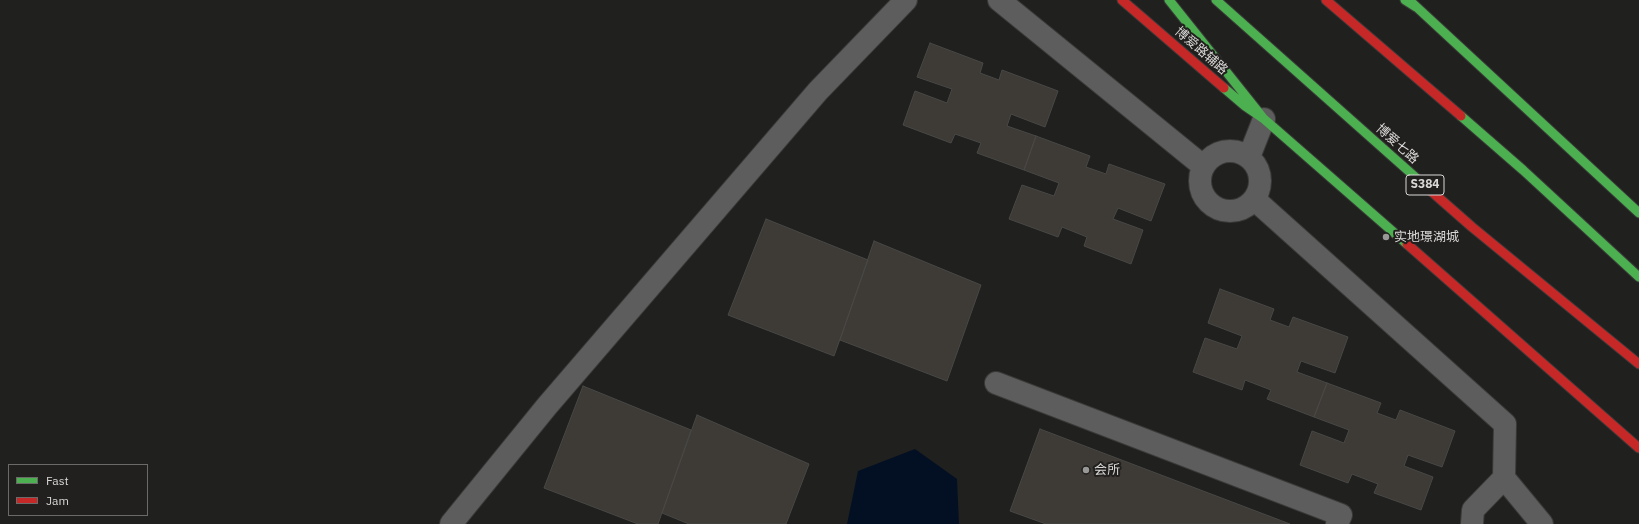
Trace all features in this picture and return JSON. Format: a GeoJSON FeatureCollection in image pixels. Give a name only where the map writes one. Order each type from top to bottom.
{"type":"FeatureCollection","features":[{"type":"Feature","properties":{"kind":"main road","name":"博爱路辅路"},"geometry":{"type":"LineString","coordinates":[[1122,0],[1245,106],[1264,119]]}},
{"type":"Feature","properties":{"kind":"main road"},"geometry":{"type":"LineString","coordinates":[[1169,0],[1264,119],[1639,448]]}},
{"type":"Feature","properties":{"kind":"main road","name":"博爱七路"},"geometry":{"type":"LineString","coordinates":[[1216,0],[1472,227],[1639,364]]}},
{"type":"Feature","properties":{"kind":"main road"},"geometry":{"type":"LineString","coordinates":[[1326,0],[1523,170],[1639,277]]}},
{"type":"Feature","properties":{"kind":"main road"},"geometry":{"type":"LineString","coordinates":[[1405,0],[1416,7]]}},
{"type":"Feature","properties":{"kind":"main road"},"geometry":{"type":"LineString","coordinates":[[1409,0],[1639,213]]}},
{"type":"Feature","properties":{"kind":"street"},"geometry":{"type":"LineString","coordinates":[[451,524],[547,406],[818,91],[906,0]]}},
{"type":"Feature","properties":{"kind":"street"},"geometry":{"type":"LineString","coordinates":[[999,0],[1203,166]]}},
{"type":"Feature","properties":{"kind":"street"},"geometry":{"type":"LineString","coordinates":[[1249,157],[1264,119]]}},
{"type":"Feature","properties":{"kind":"street"},"geometry":{"type":"LineString","coordinates":[[1232,150],[1241,152],[1249,157],[1259,172],[1259,191],[1247,206],[1238,210],[1228,211],[1218,209],[1203,195],[1200,176],[1203,166],[1208,159],[1215,154],[1232,150]]}},
{"type":"Feature","properties":{"kind":"street"},"geometry":{"type":"LineString","coordinates":[[1254,199],[1505,424],[1504,478],[1542,524]]}},
{"type":"Feature","properties":{"kind":"street"},"geometry":{"type":"LineString","coordinates":[[996,383],[1341,515],[1337,524]]}},
{"type":"Feature","properties":{"kind":"street"},"geometry":{"type":"LineString","coordinates":[[1472,524],[1472,510],[1504,478]]}},
{"type":"Feature","properties":{"kind":"water"},"geometry":{"type":"Polygon","coordinates":[[[915,449],[957,479],[959,524],[847,524],[858,471],[915,449]]]}},
{"type":"Feature","properties":{"kind":"building"},"geometry":{"type":"Polygon","coordinates":[[[930,43],[983,63],[980,73],[999,80],[1002,70],[1058,91],[1045,127],[1011,114],[1007,126],[1036,136],[1024,170],[977,153],[981,143],[955,134],[951,143],[903,125],[915,91],[947,103],[952,89],[917,77],[930,43]]]}},
{"type":"Feature","properties":{"kind":"building"},"geometry":{"type":"Polygon","coordinates":[[[1036,136],[1090,156],[1086,167],[1106,174],[1109,164],[1165,184],[1151,221],[1118,208],[1113,219],[1143,230],[1131,264],[1084,246],[1087,237],[1062,227],[1058,237],[1009,219],[1022,185],[1054,196],[1059,183],[1024,170],[1036,136]]]}},
{"type":"Feature","properties":{"kind":"building"},"geometry":{"type":"Polygon","coordinates":[[[766,219],[868,260],[834,356],[728,315],[766,219]]]}},
{"type":"Feature","properties":{"kind":"building"},"geometry":{"type":"Polygon","coordinates":[[[874,241],[981,285],[947,381],[840,340],[874,241]]]}},
{"type":"Feature","properties":{"kind":"building"},"geometry":{"type":"Polygon","coordinates":[[[1220,289],[1274,309],[1270,320],[1289,327],[1293,317],[1348,337],[1335,373],[1301,361],[1297,372],[1327,383],[1314,417],[1267,399],[1271,390],[1245,380],[1242,390],[1193,372],[1205,338],[1237,349],[1242,336],[1208,323],[1220,289]]]}},
{"type":"Feature","properties":{"kind":"building"},"geometry":{"type":"Polygon","coordinates":[[[1327,383],[1381,403],[1377,413],[1396,420],[1400,410],[1455,431],[1442,467],[1408,455],[1404,466],[1433,477],[1421,510],[1374,493],[1378,484],[1352,474],[1348,483],[1300,465],[1312,431],[1344,443],[1349,430],[1314,417],[1327,383]]]}},
{"type":"Feature","properties":{"kind":"building"},"geometry":{"type":"Polygon","coordinates":[[[583,386],[691,430],[658,524],[638,524],[544,488],[583,386]]]}},
{"type":"Feature","properties":{"kind":"building"},"geometry":{"type":"Polygon","coordinates":[[[697,415],[809,464],[786,524],[689,524],[662,513],[697,415]]]}},
{"type":"Feature","properties":{"kind":"building","name":"会所"},"geometry":{"type":"Polygon","coordinates":[[[1040,429],[1290,524],[1046,524],[1010,511],[1040,429]]]}},
{"type":"Feature","properties":{"kind":"traffic: fast"},"geometry":{"type":"LineString","coordinates":[[1169,0],[1264,119]]}},
{"type":"Feature","properties":{"kind":"traffic: fast"},"geometry":{"type":"LineString","coordinates":[[1216,0],[1431,191]]}},
{"type":"Feature","properties":{"kind":"traffic: fast"},"geometry":{"type":"LineString","coordinates":[[1405,0],[1416,7]]}},
{"type":"Feature","properties":{"kind":"traffic: fast"},"geometry":{"type":"LineString","coordinates":[[1409,0],[1639,213]]}},
{"type":"Feature","properties":{"kind":"traffic: fast"},"geometry":{"type":"LineString","coordinates":[[1224,88],[1245,106],[1264,119],[1407,244]]}},
{"type":"Feature","properties":{"kind":"traffic: fast"},"geometry":{"type":"LineString","coordinates":[[1461,116],[1523,170],[1639,277]]}},
{"type":"Feature","properties":{"kind":"traffic: jam"},"geometry":{"type":"LineString","coordinates":[[1122,0],[1224,88]]}},
{"type":"Feature","properties":{"kind":"traffic: jam"},"geometry":{"type":"LineString","coordinates":[[1326,0],[1461,116]]}},
{"type":"Feature","properties":{"kind":"traffic: jam"},"geometry":{"type":"LineString","coordinates":[[1431,191],[1472,227],[1639,364]]}},
{"type":"Feature","properties":{"kind":"traffic: jam"},"geometry":{"type":"LineString","coordinates":[[1407,244],[1639,448]]}},
{"type":"Feature","properties":{"kind":"place","name":"实地璟湖城"},"geometry":{"type":"Point","coordinates":[1386,237]}},
{"type":"Feature","properties":{"kind":"place","name":"会所"},"geometry":{"type":"Point","coordinates":[1086,470]}}]}
